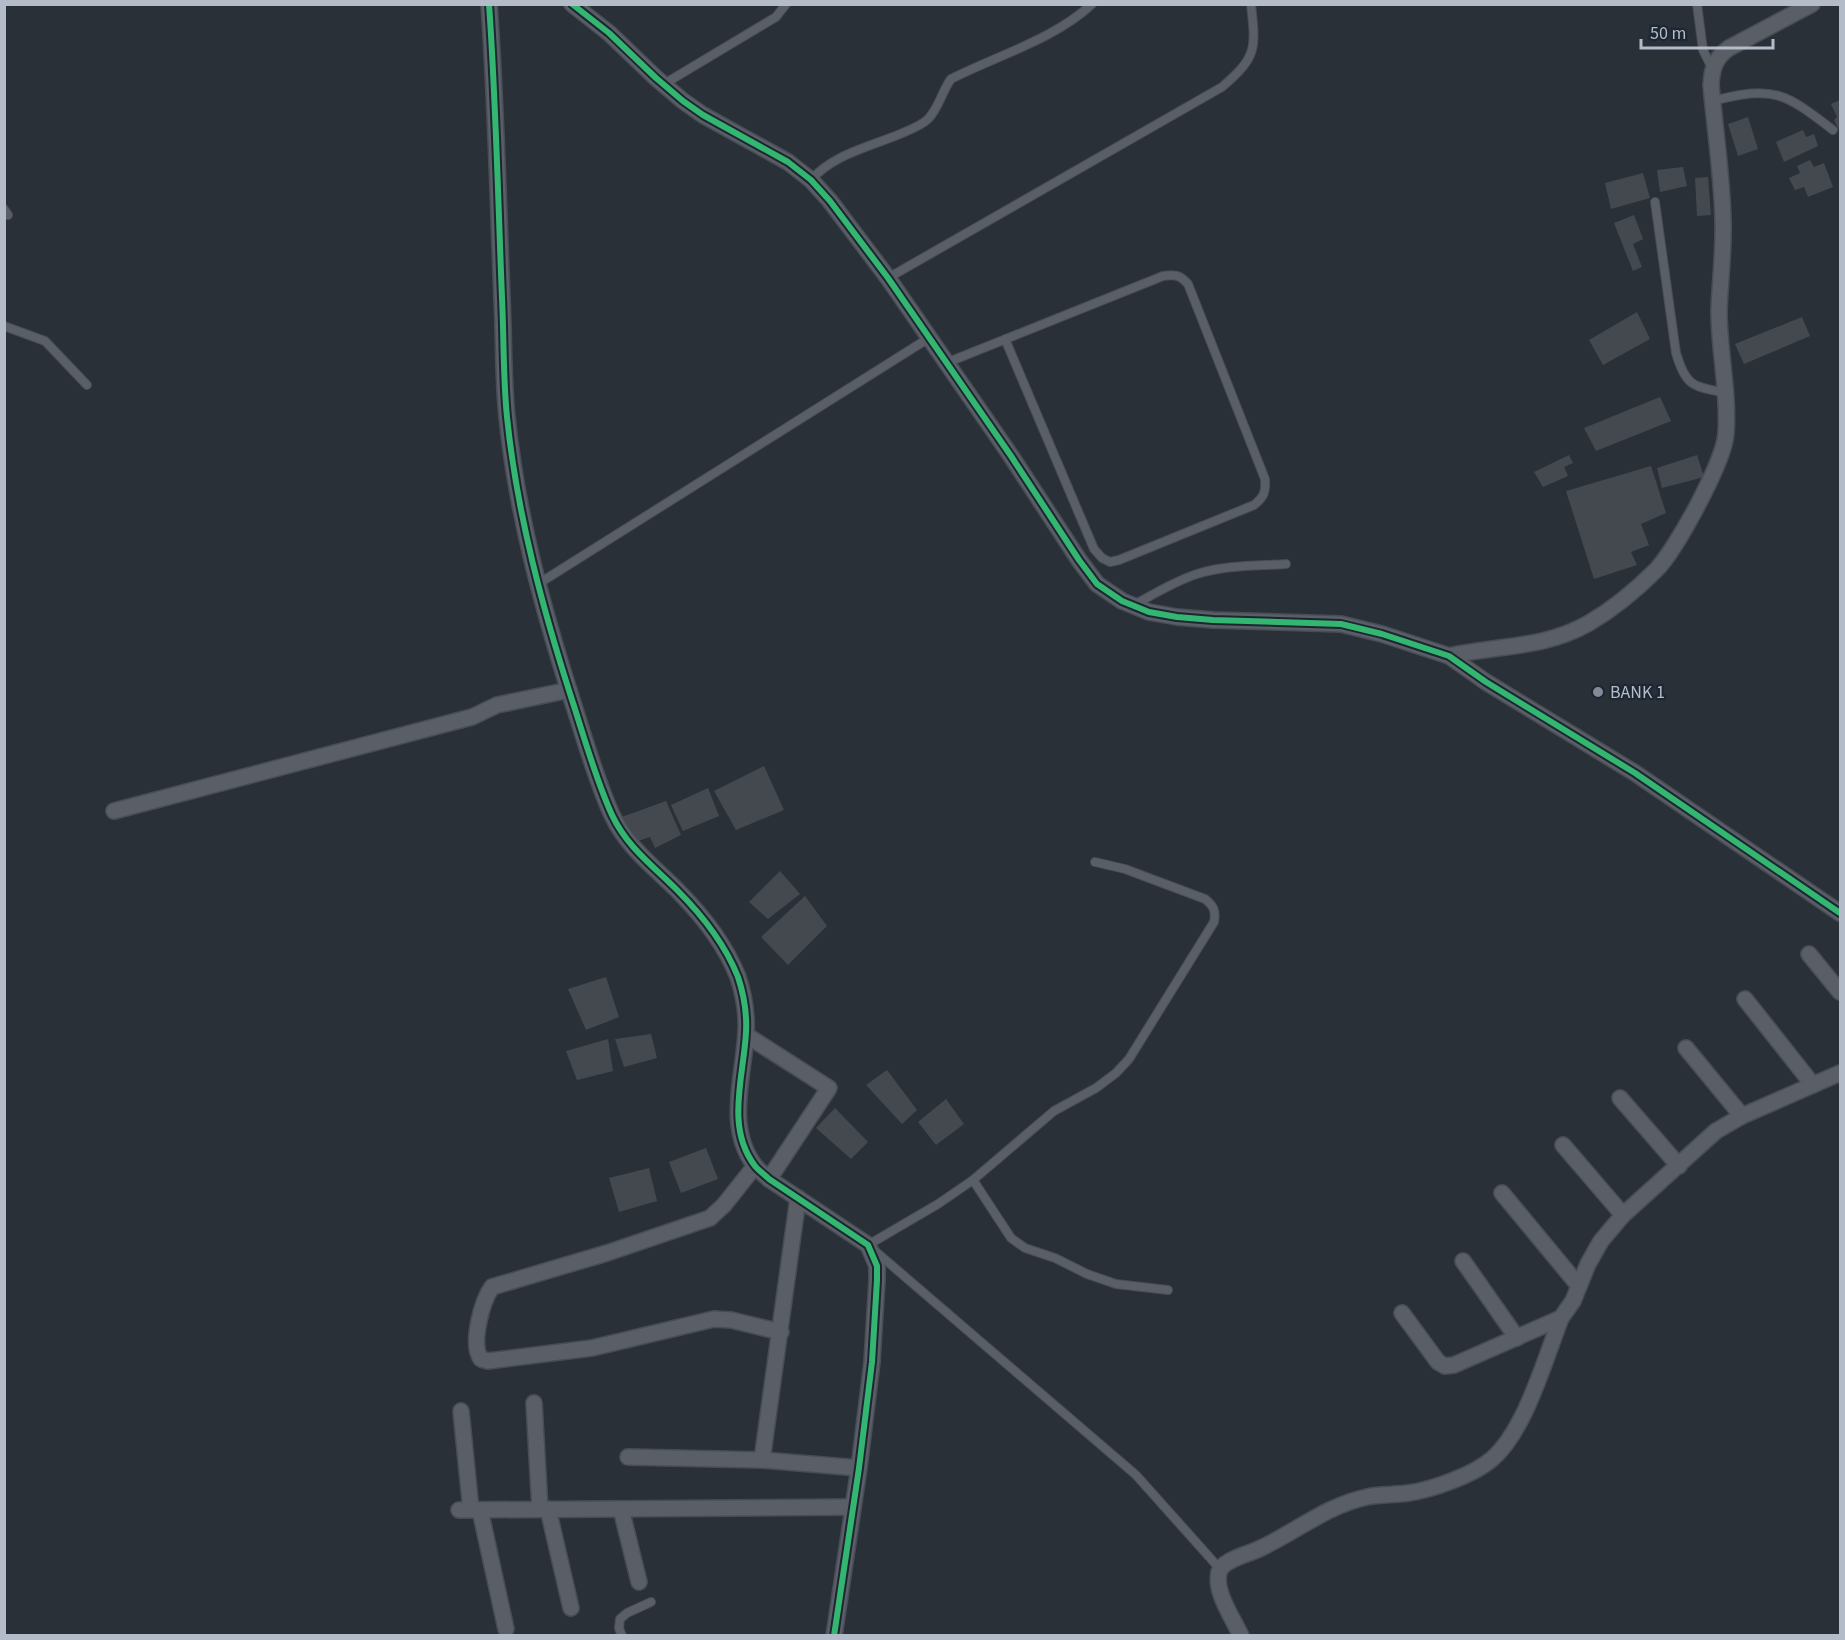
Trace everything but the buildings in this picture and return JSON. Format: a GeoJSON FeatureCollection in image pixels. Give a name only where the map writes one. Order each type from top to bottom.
{"type":"FeatureCollection","features":[{"type":"Feature","properties":{"kind":"street"},"geometry":{"type":"LineString","coordinates":[[489,4],[494,70],[507,416],[522,517],[547,621],[612,816],[638,855],[678,891],[714,932],[737,975],[743,996],[746,1035],[738,1091],[738,1120],[742,1138],[755,1166],[769,1179],[868,1245],[877,1266],[872,1362],[834,1635]]}},
{"type":"Feature","properties":{"kind":"street"},"geometry":{"type":"LineString","coordinates":[[572,4],[609,33],[663,84],[703,115],[788,162],[811,180],[830,201],[888,278],[1097,584],[1122,601],[1149,612],[1178,617],[1341,624],[1382,634],[1449,656],[1486,682],[1635,773],[1840,913]]}},
{"type":"Feature","properties":{"kind":"street"},"geometry":{"type":"LineString","coordinates":[[1449,656],[1473,650],[1502,649],[1547,641],[1588,623],[1623,599],[1658,568],[1682,532],[1717,467],[1726,436],[1726,393],[1719,312],[1723,218],[1712,69],[1718,56],[1729,48],[1812,4]]}},
{"type":"Feature","properties":{"kind":"street"},"geometry":{"type":"LineString","coordinates":[[114,811],[472,717],[497,705],[569,690]]}},
{"type":"Feature","properties":{"kind":"street"},"geometry":{"type":"LineString","coordinates":[[1809,954],[1840,992]]}},
{"type":"Feature","properties":{"kind":"street"},"geometry":{"type":"LineString","coordinates":[[1745,999],[1813,1085]]}},
{"type":"Feature","properties":{"kind":"street"},"geometry":{"type":"LineString","coordinates":[[746,1035],[830,1088],[769,1179]]}},
{"type":"Feature","properties":{"kind":"street"},"geometry":{"type":"LineString","coordinates":[[1686,1048],[1742,1116]]}},
{"type":"Feature","properties":{"kind":"street"},"geometry":{"type":"LineString","coordinates":[[1241,1635],[1223,1598],[1218,1581],[1220,1569],[1229,1562],[1277,1540],[1334,1507],[1369,1496],[1427,1491],[1446,1484],[1490,1461],[1506,1446],[1521,1422],[1561,1318],[1567,1311],[1601,1241],[1623,1215],[1716,1131],[1742,1116],[1840,1073]]}},
{"type":"Feature","properties":{"kind":"street"},"geometry":{"type":"LineString","coordinates":[[1620,1098],[1679,1166]]}},
{"type":"Feature","properties":{"kind":"street"},"geometry":{"type":"LineString","coordinates":[[1563,1145],[1623,1215]]}},
{"type":"Feature","properties":{"kind":"street"},"geometry":{"type":"LineString","coordinates":[[755,1166],[724,1205],[710,1218],[607,1253],[492,1287],[486,1296],[475,1344],[476,1353],[481,1359],[488,1361],[592,1348],[714,1319],[731,1320],[781,1332]]}},
{"type":"Feature","properties":{"kind":"street"},"geometry":{"type":"LineString","coordinates":[[1502,1193],[1579,1286]]}},
{"type":"Feature","properties":{"kind":"street"},"geometry":{"type":"LineString","coordinates":[[762,1460],[798,1198]]}},
{"type":"Feature","properties":{"kind":"street"},"geometry":{"type":"LineString","coordinates":[[1463,1262],[1517,1338]]}},
{"type":"Feature","properties":{"kind":"street"},"geometry":{"type":"LineString","coordinates":[[1402,1313],[1438,1362],[1445,1366],[1454,1365],[1561,1318]]}},
{"type":"Feature","properties":{"kind":"street"},"geometry":{"type":"LineString","coordinates":[[534,1403],[544,1509],[571,1608]]}},
{"type":"Feature","properties":{"kind":"street"},"geometry":{"type":"LineString","coordinates":[[461,1411],[470,1510],[506,1629]]}},
{"type":"Feature","properties":{"kind":"street"},"geometry":{"type":"LineString","coordinates":[[628,1457],[762,1460],[859,1468]]}},
{"type":"Feature","properties":{"kind":"street"},"geometry":{"type":"LineString","coordinates":[[470,1510],[853,1507]]}},
{"type":"Feature","properties":{"kind":"street"},"geometry":{"type":"LineString","coordinates":[[621,1509],[639,1582]]}},
{"type":"Feature","properties":{"kind":"lane"},"geometry":{"type":"LineString","coordinates":[[663,84],[776,17],[786,4]]}},
{"type":"Feature","properties":{"kind":"lane"},"geometry":{"type":"LineString","coordinates":[[811,180],[820,169],[834,160],[898,135],[927,120],[934,112],[944,88],[951,79],[1050,33],[1083,13],[1092,4]]}},
{"type":"Feature","properties":{"kind":"lane"},"geometry":{"type":"LineString","coordinates":[[888,278],[1222,87],[1243,70],[1252,55],[1255,38],[1251,4]]}},
{"type":"Feature","properties":{"kind":"lane"},"geometry":{"type":"LineString","coordinates":[[1697,4],[1703,50],[1712,69]]}},
{"type":"Feature","properties":{"kind":"lane"},"geometry":{"type":"LineString","coordinates":[[1713,101],[1754,92],[1770,93],[1785,97],[1803,107],[1833,130]]}},
{"type":"Feature","properties":{"kind":"lane"},"geometry":{"type":"LineString","coordinates":[[1655,202],[1676,353],[1682,373],[1695,387],[1726,393]]}},
{"type":"Feature","properties":{"kind":"lane"},"geometry":{"type":"LineString","coordinates":[[946,363],[1005,339],[1163,276],[1174,274],[1182,277],[1188,284],[1265,479],[1266,489],[1263,498],[1254,505],[1119,560],[1110,562],[1102,558],[1094,549],[1005,339]]}},
{"type":"Feature","properties":{"kind":"lane"},"geometry":{"type":"LineString","coordinates":[[4,326],[45,341],[87,385]]}},
{"type":"Feature","properties":{"kind":"lane"},"geometry":{"type":"LineString","coordinates":[[538,584],[929,338]]}},
{"type":"Feature","properties":{"kind":"lane"},"geometry":{"type":"LineString","coordinates":[[1134,606],[1174,583],[1196,574],[1212,570],[1286,564]]}},
{"type":"Feature","properties":{"kind":"lane"},"geometry":{"type":"LineString","coordinates":[[1095,862],[1125,869],[1205,899],[1212,904],[1216,912],[1214,922],[1129,1059],[1116,1073],[1096,1088],[1054,1111],[973,1180],[938,1204],[868,1245],[1136,1475],[1220,1569]]}},
{"type":"Feature","properties":{"kind":"lane"},"geometry":{"type":"LineString","coordinates":[[973,1180],[1011,1238],[1025,1248],[1116,1284],[1168,1290]]}},
{"type":"Feature","properties":{"kind":"lane"},"geometry":{"type":"LineString","coordinates":[[622,1635],[619,1628],[620,1619],[627,1613],[651,1602]]}},
{"type":"Feature","properties":{"kind":"cycle path"},"geometry":{"type":"LineString","coordinates":[[489,4],[504,373],[511,454],[532,562],[562,668],[596,774],[618,826],[641,856],[677,890],[704,920],[720,942],[738,977],[746,1018],[738,1118],[746,1151],[755,1166],[769,1179],[868,1245],[877,1266],[872,1362],[834,1636]]}},
{"type":"Feature","properties":{"kind":"cycle path"},"geometry":{"type":"LineString","coordinates":[[572,4],[609,33],[683,101],[703,115],[788,162],[811,180],[830,201],[888,278],[1097,584],[1122,601],[1149,612],[1213,620],[1341,624],[1382,634],[1449,656],[1486,682],[1635,773],[1840,913]]}},
{"type":"Feature","properties":{"kind":"place","name":"BANK 1"},"geometry":{"type":"Point","coordinates":[1598,692]}}]}
